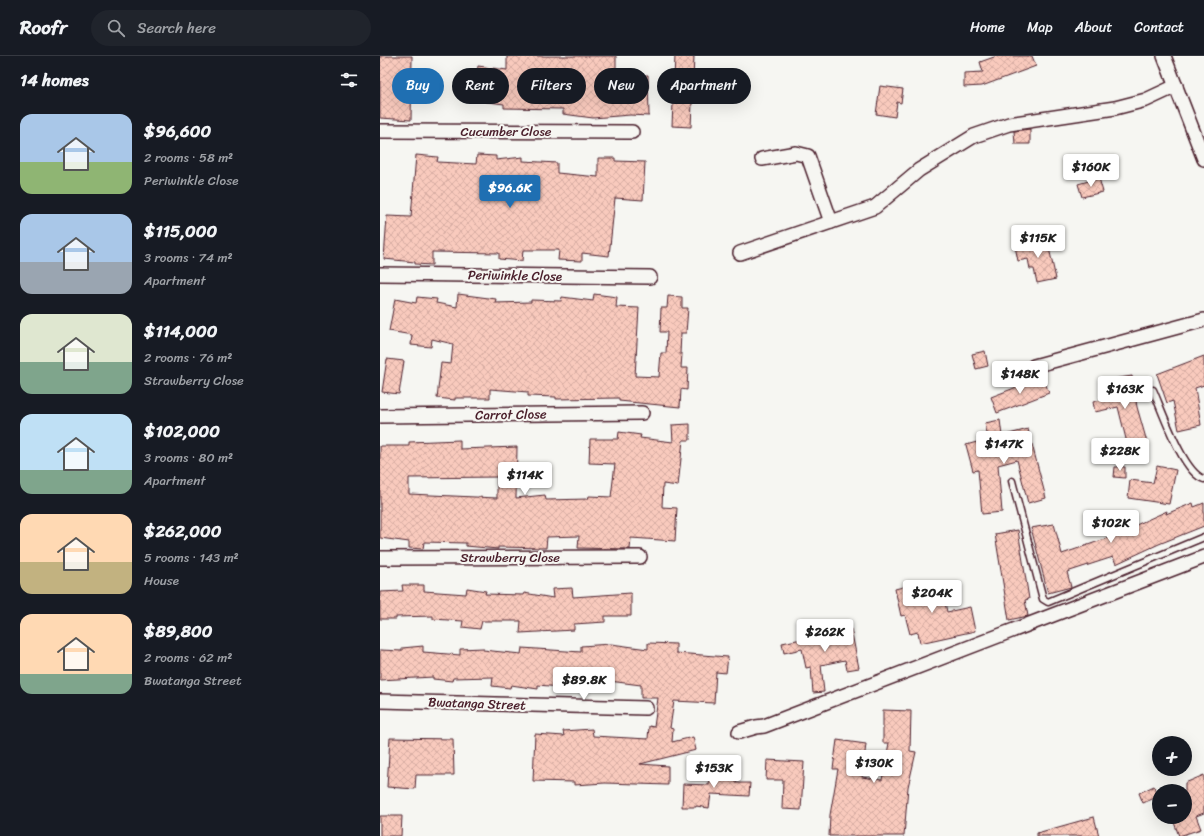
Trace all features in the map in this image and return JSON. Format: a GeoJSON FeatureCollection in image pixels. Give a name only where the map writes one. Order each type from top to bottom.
{"type":"FeatureCollection","features":[{"type":"Feature","properties":{"kind":"street"},"geometry":{"type":"LineString","coordinates":[[1164,56],[1204,159]]}},
{"type":"Feature","properties":{"kind":"street"},"geometry":{"type":"LineString","coordinates":[[740,253],[874,207],[919,170],[974,136],[1009,124],[1114,108],[1146,100],[1176,86]]}},
{"type":"Feature","properties":{"kind":"street","name":"Cucumber Close"},"geometry":{"type":"LineString","coordinates":[[380,131],[632,132]]}},
{"type":"Feature","properties":{"kind":"street"},"geometry":{"type":"LineString","coordinates":[[762,159],[796,153],[808,156],[831,222]]}},
{"type":"Feature","properties":{"kind":"street","name":"Periwinkle Close"},"geometry":{"type":"LineString","coordinates":[[380,274],[650,277]]}},
{"type":"Feature","properties":{"kind":"street"},"geometry":{"type":"LineString","coordinates":[[1034,366],[1204,320]]}},
{"type":"Feature","properties":{"kind":"street","name":"Carrot Close"},"geometry":{"type":"LineString","coordinates":[[380,416],[642,413]]}},
{"type":"Feature","properties":{"kind":"street","name":"Strawberry Close"},"geometry":{"type":"LineString","coordinates":[[380,558],[640,557]]}},
{"type":"Feature","properties":{"kind":"street"},"geometry":{"type":"LineString","coordinates":[[739,732],[764,726],[1204,557]]}},
{"type":"Feature","properties":{"kind":"street","name":"Bwatanga Street"},"geometry":{"type":"LineString","coordinates":[[380,701],[646,708]]}},
{"type":"Feature","properties":{"kind":"lane"},"geometry":{"type":"LineString","coordinates":[[1153,390],[1182,458],[1198,478],[1204,479]]}},
{"type":"Feature","properties":{"kind":"lane"},"geometry":{"type":"LineString","coordinates":[[1012,481],[1043,599],[1048,602],[1204,537]]}},
{"type":"Feature","properties":{"kind":"building"},"geometry":{"type":"Polygon","coordinates":[[[380,56],[412,56],[412,68],[392,68],[392,104],[411,104],[411,120],[380,118],[380,56]]]}},
{"type":"Feature","properties":{"kind":"building"},"geometry":{"type":"Polygon","coordinates":[[[507,56],[616,56],[616,68],[594,68],[594,104],[649,104],[649,116],[630,115],[593,118],[563,114],[563,109],[504,108],[504,104],[509,104],[509,68],[507,68],[507,56]]]}},
{"type":"Feature","properties":{"kind":"building"},"geometry":{"type":"Polygon","coordinates":[[[675,56],[694,56],[693,68],[674,68],[675,56]]]}},
{"type":"Feature","properties":{"kind":"building"},"geometry":{"type":"Polygon","coordinates":[[[997,56],[1032,56],[1036,66],[982,86],[964,87],[964,73],[983,72],[980,62],[997,56]]]}},
{"type":"Feature","properties":{"kind":"building"},"geometry":{"type":"Polygon","coordinates":[[[478,66],[492,68],[478,68],[478,66]]]}},
{"type":"Feature","properties":{"kind":"building"},"geometry":{"type":"Polygon","coordinates":[[[880,86],[903,89],[901,103],[897,102],[895,117],[876,114],[880,86]]]}},
{"type":"Feature","properties":{"kind":"building"},"geometry":{"type":"Polygon","coordinates":[[[673,104],[692,104],[691,127],[672,126],[673,104]]]}},
{"type":"Feature","properties":{"kind":"building"},"geometry":{"type":"Polygon","coordinates":[[[1030,129],[1030,144],[1015,144],[1014,131],[1030,129]]]}},
{"type":"Feature","properties":{"kind":"building"},"geometry":{"type":"Polygon","coordinates":[[[416,155],[438,157],[437,162],[476,164],[477,155],[496,156],[496,160],[523,157],[523,161],[557,163],[557,173],[598,177],[598,158],[615,158],[615,161],[645,162],[643,200],[615,198],[609,256],[582,253],[582,261],[558,260],[559,250],[523,250],[522,261],[499,259],[499,253],[432,252],[432,265],[384,259],[387,216],[411,217],[416,155]]]}},
{"type":"Feature","properties":{"kind":"building"},"geometry":{"type":"Polygon","coordinates":[[[1099,178],[1103,192],[1082,197],[1078,184],[1099,178]]]}},
{"type":"Feature","properties":{"kind":"building"},"geometry":{"type":"Polygon","coordinates":[[[1047,239],[1056,279],[1037,283],[1034,269],[1030,269],[1028,259],[1018,261],[1015,246],[1047,239]]]}},
{"type":"Feature","properties":{"kind":"building"},"geometry":{"type":"Polygon","coordinates":[[[458,294],[496,299],[495,303],[531,302],[531,300],[561,301],[562,297],[593,301],[594,294],[617,297],[616,307],[639,308],[635,376],[659,377],[661,353],[666,353],[667,332],[660,332],[661,308],[667,308],[668,296],[682,297],[682,308],[688,308],[686,333],[681,333],[681,368],[688,368],[687,390],[681,389],[680,407],[619,401],[619,398],[556,399],[556,397],[528,396],[528,392],[490,389],[490,398],[455,398],[455,400],[437,398],[441,363],[451,364],[453,344],[432,339],[431,347],[411,345],[412,335],[389,331],[395,299],[416,303],[417,297],[437,299],[436,303],[457,307],[458,294]]]}},
{"type":"Feature","properties":{"kind":"building"},"geometry":{"type":"Polygon","coordinates":[[[985,351],[988,366],[976,369],[972,354],[985,351]]]}},
{"type":"Feature","properties":{"kind":"building"},"geometry":{"type":"Polygon","coordinates":[[[1204,356],[1204,385],[1195,388],[1201,425],[1179,430],[1173,401],[1167,403],[1157,374],[1204,356]]]}},
{"type":"Feature","properties":{"kind":"building"},"geometry":{"type":"Polygon","coordinates":[[[387,359],[404,361],[399,394],[382,392],[387,359]]]}},
{"type":"Feature","properties":{"kind":"building"},"geometry":{"type":"Polygon","coordinates":[[[1132,376],[1137,407],[1147,442],[1128,447],[1118,407],[1095,412],[1093,402],[1116,396],[1113,379],[1132,376]]]}},
{"type":"Feature","properties":{"kind":"building"},"geometry":{"type":"Polygon","coordinates":[[[1043,377],[1049,393],[997,413],[991,397],[1043,377]]]}},
{"type":"Feature","properties":{"kind":"building"},"geometry":{"type":"Polygon","coordinates":[[[1000,420],[1002,436],[1028,429],[1046,498],[1028,503],[1017,460],[998,465],[1002,512],[982,514],[978,470],[973,471],[966,445],[988,439],[985,423],[1000,420]]]}},
{"type":"Feature","properties":{"kind":"building"},"geometry":{"type":"Polygon","coordinates":[[[690,424],[690,440],[683,440],[678,486],[663,484],[662,507],[677,508],[675,541],[631,538],[630,549],[578,548],[579,536],[547,537],[546,548],[498,547],[498,549],[466,546],[466,543],[424,542],[423,549],[409,548],[409,542],[380,538],[380,446],[409,446],[409,442],[460,440],[460,449],[517,447],[516,498],[545,495],[546,500],[588,499],[589,496],[611,497],[615,464],[589,463],[590,439],[618,439],[619,432],[641,435],[640,438],[673,442],[672,425],[690,424]],[[497,477],[409,478],[409,494],[497,498],[497,477]]]}},
{"type":"Feature","properties":{"kind":"building"},"geometry":{"type":"Polygon","coordinates":[[[1157,466],[1176,470],[1169,504],[1128,498],[1130,480],[1153,483],[1157,466]]]}},
{"type":"Feature","properties":{"kind":"building"},"geometry":{"type":"Polygon","coordinates":[[[1115,467],[1125,467],[1125,478],[1114,477],[1115,467]]]}},
{"type":"Feature","properties":{"kind":"building"},"geometry":{"type":"Polygon","coordinates":[[[1193,503],[1194,507],[1204,503],[1204,526],[1159,544],[1116,564],[1113,557],[1067,572],[1071,587],[1048,593],[1031,528],[1054,524],[1062,554],[1105,539],[1167,511],[1166,514],[1193,503]]]}},
{"type":"Feature","properties":{"kind":"building"},"geometry":{"type":"Polygon","coordinates":[[[1018,530],[1029,599],[1025,600],[1028,616],[1009,620],[995,534],[1018,530]]]}},
{"type":"Feature","properties":{"kind":"building"},"geometry":{"type":"Polygon","coordinates":[[[941,583],[947,612],[970,607],[975,631],[920,643],[918,632],[910,634],[905,615],[901,616],[895,589],[907,586],[908,591],[941,583]]]}},
{"type":"Feature","properties":{"kind":"building"},"geometry":{"type":"Polygon","coordinates":[[[402,585],[424,585],[424,591],[466,594],[467,588],[486,591],[485,594],[523,595],[524,593],[553,598],[552,589],[572,588],[573,597],[631,593],[631,616],[605,616],[605,622],[574,624],[574,630],[520,633],[521,621],[482,621],[480,629],[462,627],[463,621],[433,619],[433,616],[380,619],[380,592],[403,591],[402,585]]]}},
{"type":"Feature","properties":{"kind":"building"},"geometry":{"type":"Polygon","coordinates":[[[851,629],[859,668],[847,670],[845,660],[821,665],[824,692],[813,693],[811,667],[806,668],[802,649],[784,653],[782,643],[851,629]]]}},
{"type":"Feature","properties":{"kind":"building"},"geometry":{"type":"Polygon","coordinates":[[[648,643],[676,644],[676,653],[728,657],[726,673],[716,672],[714,703],[674,701],[670,728],[673,729],[672,742],[693,737],[696,750],[640,764],[668,766],[668,785],[605,783],[574,785],[574,782],[533,781],[535,734],[564,736],[563,731],[592,729],[593,736],[648,739],[649,726],[654,727],[658,698],[641,698],[641,685],[609,681],[610,673],[572,675],[571,688],[538,685],[538,689],[511,685],[510,688],[492,686],[493,677],[453,678],[452,681],[433,679],[433,677],[380,680],[380,650],[402,651],[402,648],[423,646],[423,652],[460,655],[460,649],[483,648],[483,650],[521,654],[522,648],[581,652],[581,646],[611,644],[648,649],[648,643]]]}},
{"type":"Feature","properties":{"kind":"building"},"geometry":{"type":"Polygon","coordinates":[[[883,710],[911,711],[910,751],[916,752],[908,787],[904,836],[829,836],[830,815],[838,769],[833,769],[837,740],[866,744],[862,777],[882,780],[889,743],[883,743],[883,710]]]}},
{"type":"Feature","properties":{"kind":"building"},"geometry":{"type":"Polygon","coordinates":[[[390,738],[453,739],[454,775],[416,775],[415,789],[387,787],[390,738]]]}},
{"type":"Feature","properties":{"kind":"building"},"geometry":{"type":"Polygon","coordinates":[[[767,760],[804,762],[801,810],[782,809],[783,780],[766,780],[767,760]]]}},
{"type":"Feature","properties":{"kind":"building"},"geometry":{"type":"Polygon","coordinates":[[[710,769],[737,771],[736,783],[750,783],[749,796],[711,794],[709,808],[696,806],[682,807],[683,784],[709,785],[710,769]]]}},
{"type":"Feature","properties":{"kind":"building"},"geometry":{"type":"Polygon","coordinates":[[[1204,775],[1204,813],[1196,816],[1201,829],[1179,836],[1175,824],[1192,824],[1192,784],[1185,783],[1204,775]]]}},
{"type":"Feature","properties":{"kind":"building"},"geometry":{"type":"Polygon","coordinates":[[[1152,787],[1152,799],[1143,803],[1139,793],[1152,787]]]}},
{"type":"Feature","properties":{"kind":"building"},"geometry":{"type":"Polygon","coordinates":[[[380,816],[402,816],[401,836],[380,836],[380,816]]]}},
{"type":"Feature","properties":{"kind":"building"},"geometry":{"type":"Polygon","coordinates":[[[1094,817],[1099,836],[1037,836],[1037,833],[1094,817]]]}}]}
